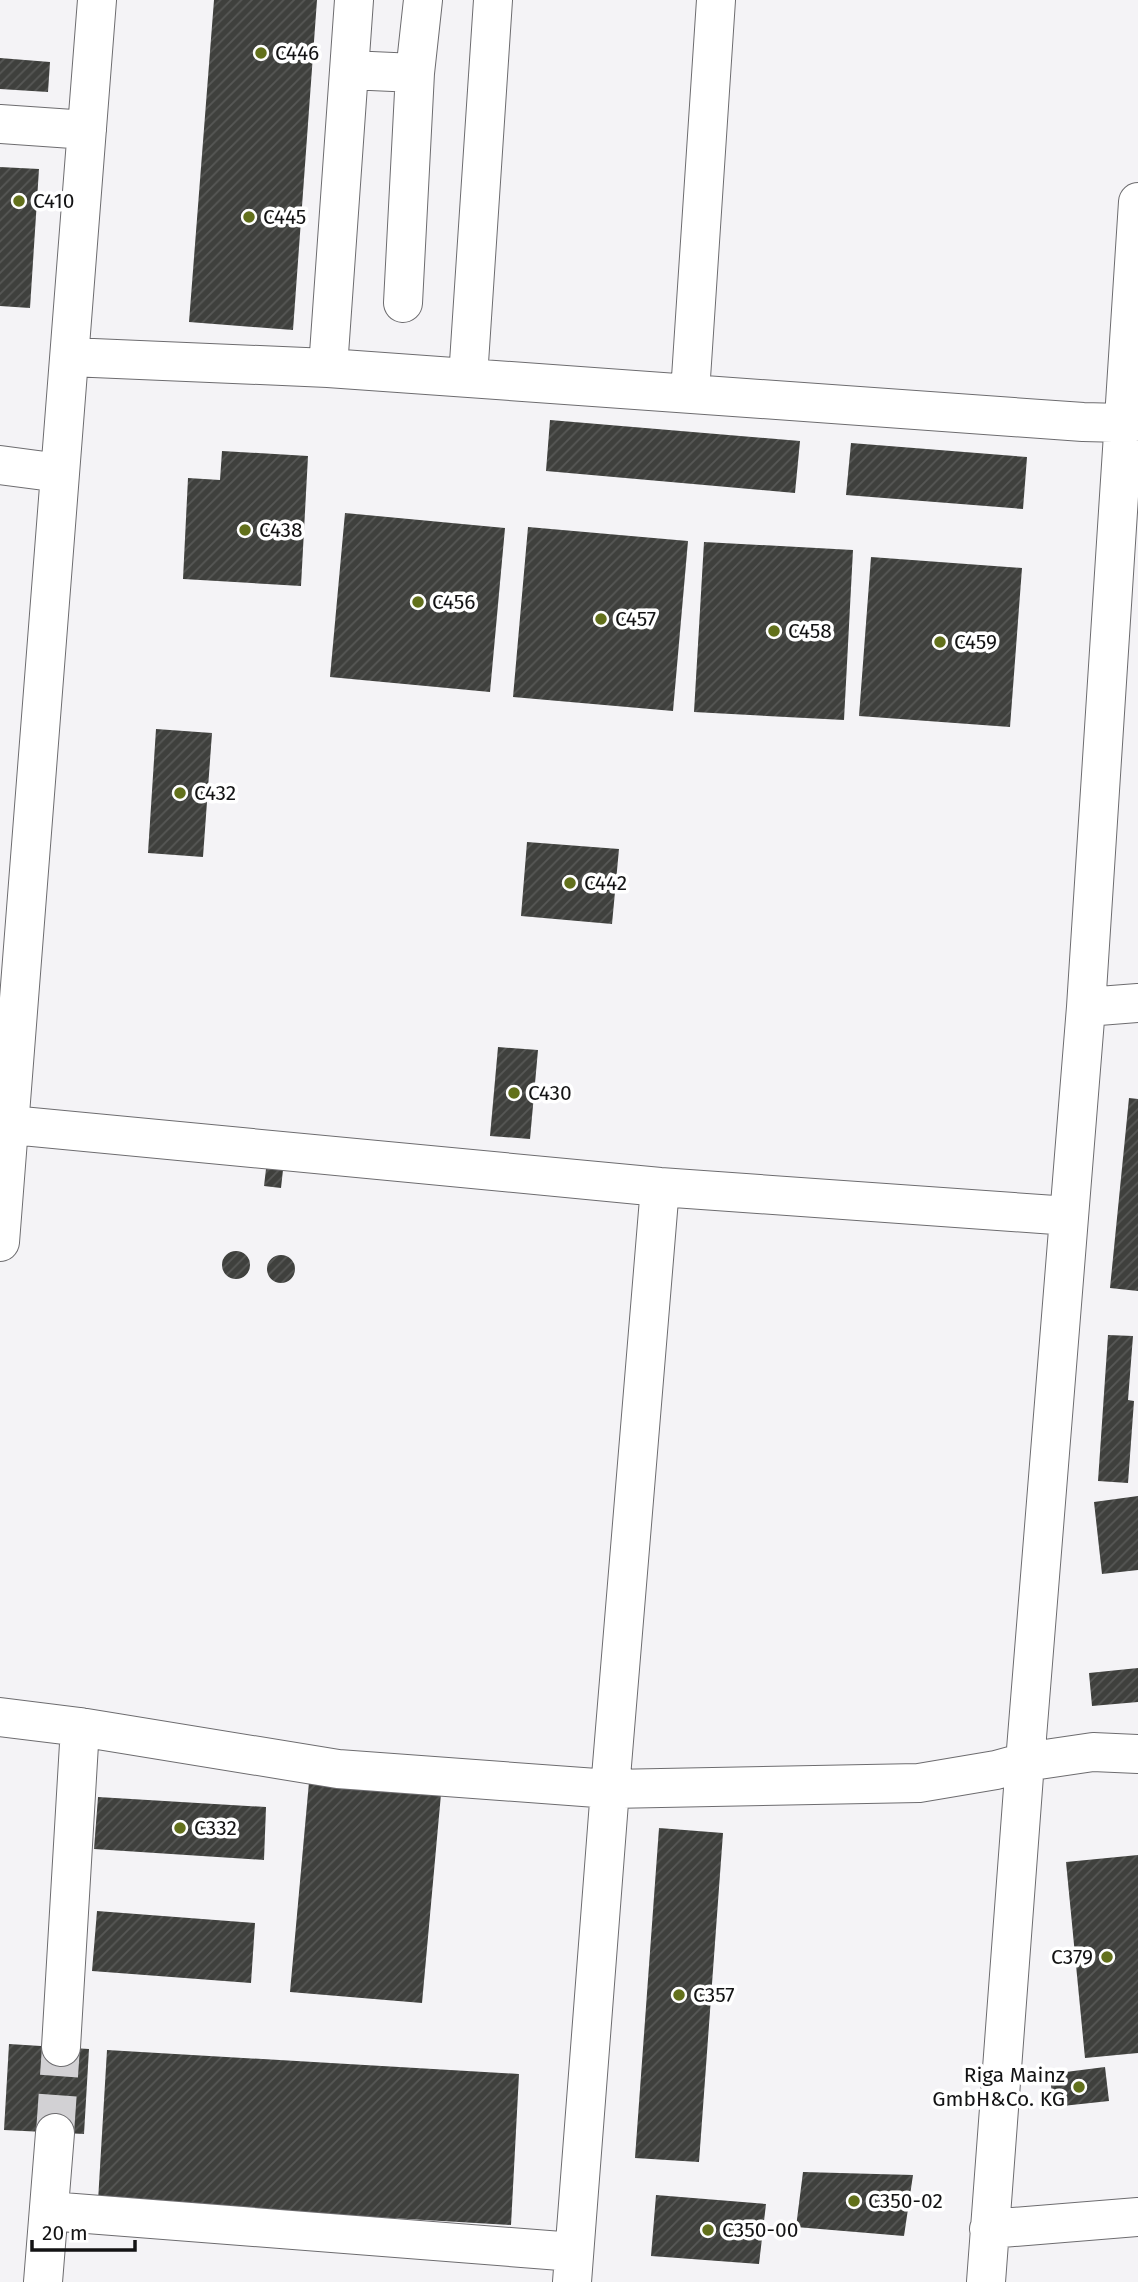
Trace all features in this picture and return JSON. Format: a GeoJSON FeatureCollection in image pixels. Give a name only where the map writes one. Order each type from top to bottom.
{"type":"FeatureCollection","features":[{"type":"Feature","properties":{"kind":"street"},"geometry":{"type":"LineString","coordinates":[[0,1241],[13,906],[61,473],[97,0]]}},
{"type":"Feature","properties":{"kind":"street"},"geometry":{"type":"LineString","coordinates":[[328,368],[354,0]]}},
{"type":"Feature","properties":{"kind":"street"},"geometry":{"type":"LineString","coordinates":[[403,303],[415,73],[423,0]]}},
{"type":"Feature","properties":{"kind":"street"},"geometry":{"type":"LineString","coordinates":[[468,378],[493,0]]}},
{"type":"Feature","properties":{"kind":"street"},"geometry":{"type":"LineString","coordinates":[[690,393],[716,0]]}},
{"type":"Feature","properties":{"kind":"street"},"geometry":{"type":"LineString","coordinates":[[349,70],[415,73]]}},
{"type":"Feature","properties":{"kind":"street"},"geometry":{"type":"LineString","coordinates":[[0,124],[87,130]]}},
{"type":"Feature","properties":{"kind":"street"},"geometry":{"type":"LineString","coordinates":[[986,2282],[1131,422],[1138,202]]}},
{"type":"Feature","properties":{"kind":"street"},"geometry":{"type":"LineString","coordinates":[[70,357],[328,368],[1131,422]]}},
{"type":"Feature","properties":{"kind":"street"},"geometry":{"type":"LineString","coordinates":[[0,466],[61,473]]}},
{"type":"Feature","properties":{"kind":"street"},"geometry":{"type":"LineString","coordinates":[[1086,1007],[1138,1003]]}},
{"type":"Feature","properties":{"kind":"street"},"geometry":{"type":"LineString","coordinates":[[5,1125],[660,1187],[1069,1216]]}},
{"type":"Feature","properties":{"kind":"street"},"geometry":{"type":"LineString","coordinates":[[49,2211],[573,2267],[660,1187]]}},
{"type":"Feature","properties":{"kind":"street"},"geometry":{"type":"LineString","coordinates":[[0,1717],[80,1727],[338,1769],[610,1789],[919,1783],[1093,1752],[1138,1754]]}},
{"type":"Feature","properties":{"kind":"street"},"geometry":{"type":"LineString","coordinates":[[61,2047],[80,1727]]}},
{"type":"Feature","properties":{"kind":"street"},"geometry":{"type":"LineString","coordinates":[[43,2282],[55,2133]]}},
{"type":"Feature","properties":{"kind":"street"},"geometry":{"type":"LineString","coordinates":[[989,2229],[1138,2217]]}},
{"type":"Feature","properties":{"kind":"building","name":"C445"},"geometry":{"type":"Polygon","coordinates":[[[214,0],[317,0],[293,330],[189,322],[214,0]]]}},
{"type":"Feature","properties":{"kind":"building"},"geometry":{"type":"Polygon","coordinates":[[[0,58],[50,62],[48,92],[0,89],[0,58]]]}},
{"type":"Feature","properties":{"kind":"building"},"geometry":{"type":"Polygon","coordinates":[[[0,167],[39,169],[30,308],[0,306],[0,167]]]}},
{"type":"Feature","properties":{"kind":"building"},"geometry":{"type":"Polygon","coordinates":[[[550,420],[800,441],[795,493],[546,471],[550,420]]]}},
{"type":"Feature","properties":{"kind":"building"},"geometry":{"type":"Polygon","coordinates":[[[851,443],[1027,457],[1023,509],[846,495],[851,443]]]}},
{"type":"Feature","properties":{"kind":"building","name":"C438"},"geometry":{"type":"Polygon","coordinates":[[[222,451],[308,456],[301,586],[183,579],[188,478],[220,480],[222,451]]]}},
{"type":"Feature","properties":{"kind":"building","name":"C456"},"geometry":{"type":"Polygon","coordinates":[[[345,513],[505,528],[490,692],[330,677],[345,513]]]}},
{"type":"Feature","properties":{"kind":"building","name":"C457"},"geometry":{"type":"Polygon","coordinates":[[[528,527],[688,541],[673,711],[513,697],[528,527]]]}},
{"type":"Feature","properties":{"kind":"building","name":"C458"},"geometry":{"type":"Polygon","coordinates":[[[704,542],[853,550],[844,720],[694,712],[704,542]]]}},
{"type":"Feature","properties":{"kind":"building","name":"C459"},"geometry":{"type":"Polygon","coordinates":[[[871,557],[1022,568],[1010,727],[859,716],[871,557]]]}},
{"type":"Feature","properties":{"kind":"building","name":"C432"},"geometry":{"type":"Polygon","coordinates":[[[156,729],[212,733],[203,857],[148,853],[156,729]]]}},
{"type":"Feature","properties":{"kind":"building","name":"C442"},"geometry":{"type":"Polygon","coordinates":[[[527,842],[619,849],[612,924],[521,916],[527,842]]]}},
{"type":"Feature","properties":{"kind":"building","name":"C430"},"geometry":{"type":"Polygon","coordinates":[[[498,1047],[538,1050],[530,1139],[490,1136],[498,1047]]]}},
{"type":"Feature","properties":{"kind":"building"},"geometry":{"type":"Polygon","coordinates":[[[1129,1098],[1138,1099],[1138,1291],[1110,1288],[1129,1098]]]}},
{"type":"Feature","properties":{"kind":"building"},"geometry":{"type":"Polygon","coordinates":[[[266,1169],[283,1170],[281,1188],[264,1186],[266,1169]]]}},
{"type":"Feature","properties":{"kind":"building"},"geometry":{"type":"Polygon","coordinates":[[[236,1251],[246,1255],[250,1265],[246,1275],[236,1279],[226,1275],[222,1265],[226,1255],[236,1251]]]}},
{"type":"Feature","properties":{"kind":"building"},"geometry":{"type":"Polygon","coordinates":[[[281,1255],[291,1259],[295,1269],[291,1279],[281,1283],[271,1279],[267,1269],[271,1259],[281,1255]]]}},
{"type":"Feature","properties":{"kind":"building"},"geometry":{"type":"Polygon","coordinates":[[[1108,1335],[1133,1336],[1128,1400],[1134,1401],[1128,1483],[1098,1481],[1108,1335]]]}},
{"type":"Feature","properties":{"kind":"building"},"geometry":{"type":"Polygon","coordinates":[[[1138,1496],[1138,1570],[1102,1574],[1094,1502],[1138,1496]]]}},
{"type":"Feature","properties":{"kind":"building"},"geometry":{"type":"Polygon","coordinates":[[[1138,1668],[1138,1702],[1092,1706],[1089,1673],[1138,1668]]]}},
{"type":"Feature","properties":{"kind":"building"},"geometry":{"type":"Polygon","coordinates":[[[309,1782],[441,1794],[422,2003],[290,1992],[309,1782]]]}},
{"type":"Feature","properties":{"kind":"building","name":"C332"},"geometry":{"type":"Polygon","coordinates":[[[98,1797],[266,1807],[264,1860],[94,1849],[98,1797]]]}},
{"type":"Feature","properties":{"kind":"building","name":"C357"},"geometry":{"type":"Polygon","coordinates":[[[659,1828],[723,1833],[699,2162],[635,2158],[659,1828]]]}},
{"type":"Feature","properties":{"kind":"building","name":"C379"},"geometry":{"type":"Polygon","coordinates":[[[1138,1855],[1138,2053],[1085,2058],[1066,1862],[1138,1855]]]}},
{"type":"Feature","properties":{"kind":"building"},"geometry":{"type":"Polygon","coordinates":[[[97,1911],[255,1923],[251,1983],[92,1971],[97,1911]]]}},
{"type":"Feature","properties":{"kind":"building"},"geometry":{"type":"Polygon","coordinates":[[[9,2044],[89,2049],[84,2134],[4,2130],[9,2044]]]}},
{"type":"Feature","properties":{"kind":"building"},"geometry":{"type":"Polygon","coordinates":[[[107,2050],[519,2074],[511,2225],[98,2201],[107,2050]]]}},
{"type":"Feature","properties":{"kind":"building","name":"Riga Mainz GmbH&Co. KG"},"geometry":{"type":"Polygon","coordinates":[[[1105,2067],[1109,2101],[1053,2107],[1050,2074],[1105,2067]]]}},
{"type":"Feature","properties":{"kind":"building","name":"C350-02"},"geometry":{"type":"Polygon","coordinates":[[[803,2172],[913,2175],[904,2236],[796,2227],[803,2172]]]}},
{"type":"Feature","properties":{"kind":"building","name":"C350-00"},"geometry":{"type":"Polygon","coordinates":[[[656,2195],[766,2204],[759,2264],[651,2256],[656,2195]]]}},
{"type":"Feature","properties":{"kind":"tunnel"},"geometry":{"type":"LineString","coordinates":[[55,2133],[61,2047]]}},
{"type":"Feature","properties":{"kind":"place","name":"C446"},"geometry":{"type":"Point","coordinates":[261,53]}},
{"type":"Feature","properties":{"kind":"place","name":"C410"},"geometry":{"type":"Point","coordinates":[19,201]}},
{"type":"Feature","properties":{"kind":"place","name":"C445"},"geometry":{"type":"Point","coordinates":[249,217]}},
{"type":"Feature","properties":{"kind":"place","name":"C438"},"geometry":{"type":"Point","coordinates":[245,530]}},
{"type":"Feature","properties":{"kind":"place","name":"C456"},"geometry":{"type":"Point","coordinates":[418,602]}},
{"type":"Feature","properties":{"kind":"place","name":"C457"},"geometry":{"type":"Point","coordinates":[601,619]}},
{"type":"Feature","properties":{"kind":"place","name":"C458"},"geometry":{"type":"Point","coordinates":[774,631]}},
{"type":"Feature","properties":{"kind":"place","name":"C459"},"geometry":{"type":"Point","coordinates":[940,642]}},
{"type":"Feature","properties":{"kind":"place","name":"C432"},"geometry":{"type":"Point","coordinates":[180,793]}},
{"type":"Feature","properties":{"kind":"place","name":"C442"},"geometry":{"type":"Point","coordinates":[570,883]}},
{"type":"Feature","properties":{"kind":"place","name":"C430"},"geometry":{"type":"Point","coordinates":[514,1093]}},
{"type":"Feature","properties":{"kind":"place","name":"C332"},"geometry":{"type":"Point","coordinates":[180,1828]}},
{"type":"Feature","properties":{"kind":"place","name":"C379"},"geometry":{"type":"Point","coordinates":[1107,1957]}},
{"type":"Feature","properties":{"kind":"place","name":"C357"},"geometry":{"type":"Point","coordinates":[679,1995]}},
{"type":"Feature","properties":{"kind":"place","name":"Riga Mainz GmbH&Co. KG"},"geometry":{"type":"Point","coordinates":[1079,2087]}},
{"type":"Feature","properties":{"kind":"place","name":"C350-02"},"geometry":{"type":"Point","coordinates":[854,2201]}},
{"type":"Feature","properties":{"kind":"place","name":"C350-00"},"geometry":{"type":"Point","coordinates":[708,2230]}}]}
